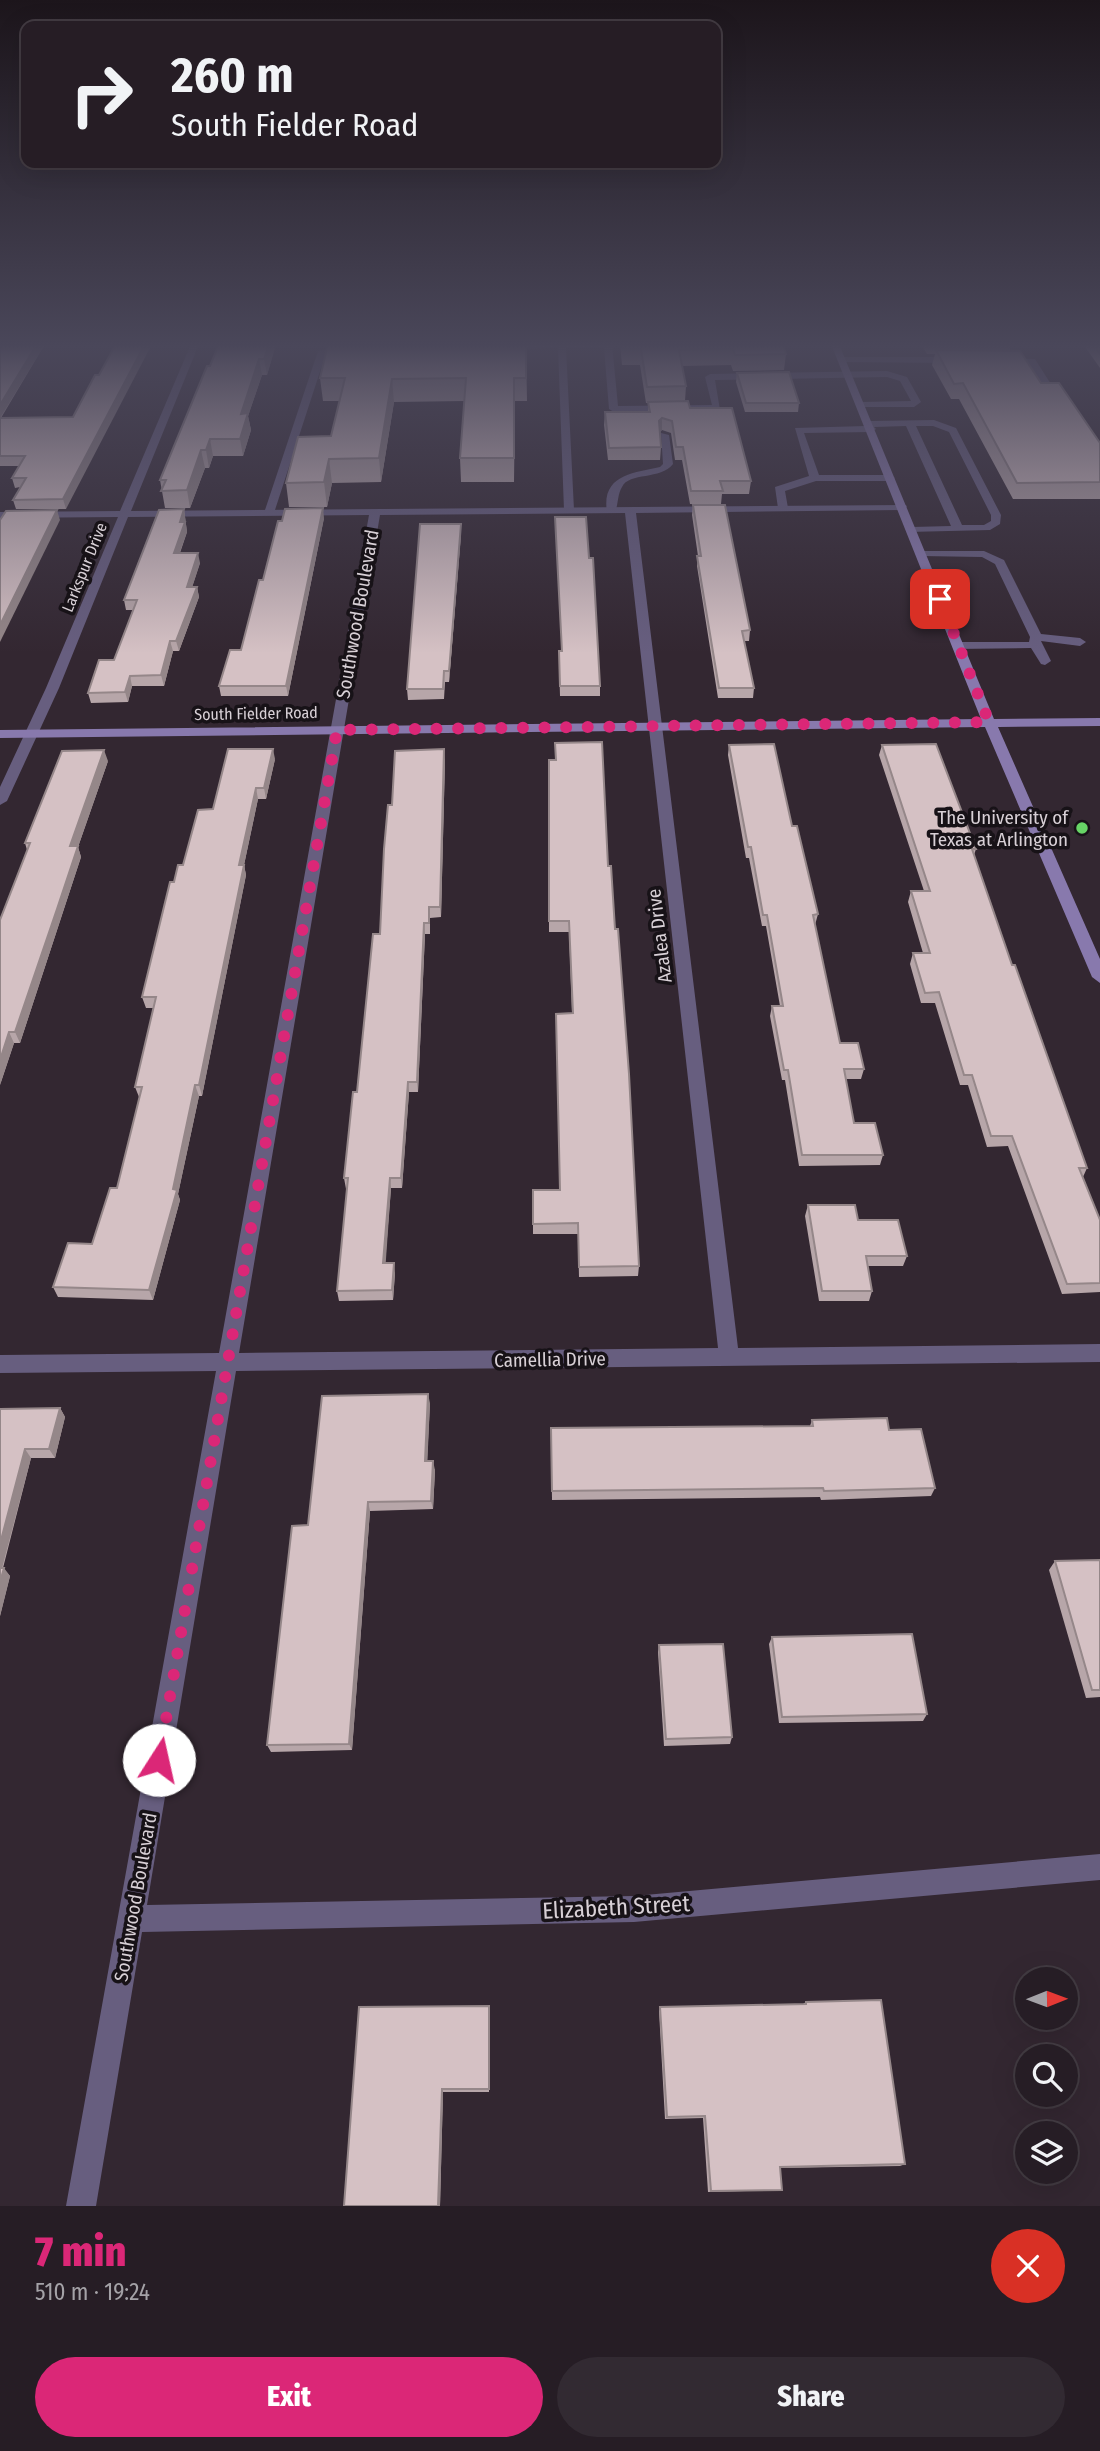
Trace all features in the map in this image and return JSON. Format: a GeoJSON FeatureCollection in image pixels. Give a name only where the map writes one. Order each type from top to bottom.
{"type":"FeatureCollection","features":[{"type":"Feature","properties":{"kind":"main road"},"geometry":{"type":"LineString","coordinates":[[878,447],[989,722],[1100,976]]}},
{"type":"Feature","properties":{"kind":"main road","name":"South Fielder Road"},"geometry":{"type":"LineString","coordinates":[[0,734],[1100,722]]}},
{"type":"Feature","properties":{"kind":"street","name":"Larkspur Drive"},"geometry":{"type":"LineString","coordinates":[[0,801],[34,733],[151,447]]}},
{"type":"Feature","properties":{"kind":"street"},"geometry":{"type":"LineString","coordinates":[[269,513],[291,447]]}},
{"type":"Feature","properties":{"kind":"street"},"geometry":{"type":"LineString","coordinates":[[566,447],[569,510]]}},
{"type":"Feature","properties":{"kind":"street"},"geometry":{"type":"LineString","coordinates":[[611,510],[616,487],[623,479],[664,469],[668,464],[666,447]]}},
{"type":"Feature","properties":{"kind":"street"},"geometry":{"type":"LineString","coordinates":[[804,447],[815,478]]}},
{"type":"Feature","properties":{"kind":"street"},"geometry":{"type":"LineString","coordinates":[[920,447],[958,529]]}},
{"type":"Feature","properties":{"kind":"street"},"geometry":{"type":"LineString","coordinates":[[912,530],[993,527],[996,522],[996,515],[962,447]]}},
{"type":"Feature","properties":{"kind":"street"},"geometry":{"type":"LineString","coordinates":[[783,508],[779,489],[815,478],[890,478]]}},
{"type":"Feature","properties":{"kind":"street"},"geometry":{"type":"LineString","coordinates":[[0,515],[902,507]]}},
{"type":"Feature","properties":{"kind":"street","name":"Azalea Drive"},"geometry":{"type":"LineString","coordinates":[[630,509],[729,1357]]}},
{"type":"Feature","properties":{"kind":"street","name":"Southwood Boulevard"},"geometry":{"type":"LineString","coordinates":[[81,2206],[375,512]]}},
{"type":"Feature","properties":{"kind":"street"},"geometry":{"type":"LineString","coordinates":[[921,553],[984,554],[1000,562],[1035,640],[1049,654]]}},
{"type":"Feature","properties":{"kind":"street"},"geometry":{"type":"LineString","coordinates":[[958,646],[1035,640],[1080,642]]}},
{"type":"Feature","properties":{"kind":"street","name":"Camellia Drive"},"geometry":{"type":"LineString","coordinates":[[0,1364],[1100,1353]]}},
{"type":"Feature","properties":{"kind":"street","name":"Elizabeth Street"},"geometry":{"type":"LineString","coordinates":[[131,1919],[634,1909],[1100,1867]]}},
{"type":"Feature","properties":{"kind":"building"},"geometry":{"type":"Polygon","coordinates":[[[0,447],[91,447],[63,499],[13,500],[26,478],[12,478],[25,456],[0,456],[0,447]]]}},
{"type":"Feature","properties":{"kind":"building"},"geometry":{"type":"Polygon","coordinates":[[[174,447],[207,447],[206,450],[201,450],[187,490],[161,491],[166,480],[160,480],[174,447]]]}},
{"type":"Feature","properties":{"kind":"building"},"geometry":{"type":"Polygon","coordinates":[[[295,447],[381,447],[379,458],[329,459],[324,482],[286,483],[295,447]]]}},
{"type":"Feature","properties":{"kind":"building"},"geometry":{"type":"Polygon","coordinates":[[[461,447],[514,447],[514,458],[460,458],[461,447]]]}},
{"type":"Feature","properties":{"kind":"building"},"geometry":{"type":"Polygon","coordinates":[[[676,447],[742,447],[751,481],[720,481],[723,491],[691,491],[683,447],[676,447]]]}},
{"type":"Feature","properties":{"kind":"building"},"geometry":{"type":"Polygon","coordinates":[[[998,447],[1100,447],[1100,482],[1017,483],[998,447]]]}},
{"type":"Feature","properties":{"kind":"building"},"geometry":{"type":"Polygon","coordinates":[[[693,505],[725,505],[750,630],[742,631],[754,688],[719,688],[697,556],[701,556],[693,505]]]}},
{"type":"Feature","properties":{"kind":"building"},"geometry":{"type":"Polygon","coordinates":[[[323,508],[286,686],[219,686],[230,650],[241,650],[259,580],[263,580],[278,521],[282,521],[285,509],[323,508]]]}},
{"type":"Feature","properties":{"kind":"building"},"geometry":{"type":"Polygon","coordinates":[[[184,509],[180,522],[185,522],[174,553],[198,553],[187,587],[197,587],[176,641],[170,641],[161,675],[130,676],[125,692],[88,693],[99,660],[114,660],[137,600],[124,600],[159,510],[184,509]]]}},
{"type":"Feature","properties":{"kind":"building"},"geometry":{"type":"Polygon","coordinates":[[[57,510],[0,625],[0,520],[6,511],[57,510]]]}},
{"type":"Feature","properties":{"kind":"building"},"geometry":{"type":"Polygon","coordinates":[[[555,517],[586,517],[589,558],[593,558],[600,686],[560,686],[559,651],[562,651],[555,517]]]}},
{"type":"Feature","properties":{"kind":"building"},"geometry":{"type":"Polygon","coordinates":[[[420,524],[461,524],[449,671],[444,671],[443,689],[407,689],[420,524]]]}},
{"type":"Feature","properties":{"kind":"building"},"geometry":{"type":"Polygon","coordinates":[[[602,742],[608,866],[611,866],[615,929],[618,929],[629,1074],[639,1266],[579,1267],[578,1223],[533,1224],[533,1190],[560,1190],[556,1014],[573,1013],[569,921],[549,921],[549,760],[556,760],[555,743],[602,742]]]}},
{"type":"Feature","properties":{"kind":"building"},"geometry":{"type":"Polygon","coordinates":[[[774,744],[792,826],[797,826],[818,914],[813,915],[840,1043],[858,1043],[864,1069],[844,1069],[854,1123],[875,1123],[883,1155],[802,1155],[788,1070],[784,1070],[772,1006],[783,1006],[767,915],[763,915],[729,745],[774,744]]]}},
{"type":"Feature","properties":{"kind":"building"},"geometry":{"type":"Polygon","coordinates":[[[936,744],[976,849],[972,849],[1012,965],[1015,965],[1087,1168],[1079,1168],[1100,1220],[1100,1283],[1067,1284],[1012,1136],[991,1136],[972,1075],[964,1075],[939,992],[925,993],[913,953],[930,953],[911,891],[930,891],[882,745],[936,744]]]}},
{"type":"Feature","properties":{"kind":"building"},"geometry":{"type":"Polygon","coordinates":[[[228,749],[273,749],[264,788],[256,788],[239,865],[244,865],[199,1085],[195,1085],[173,1189],[177,1190],[149,1290],[53,1287],[68,1243],[92,1244],[110,1188],[117,1188],[142,1087],[135,1087],[156,997],[142,997],[170,882],[174,882],[178,865],[183,865],[198,810],[213,809],[228,749]]]}},
{"type":"Feature","properties":{"kind":"building"},"geometry":{"type":"Polygon","coordinates":[[[444,749],[440,907],[429,907],[429,923],[424,923],[417,1082],[408,1082],[401,1178],[390,1178],[383,1263],[394,1263],[392,1290],[337,1291],[353,1092],[357,1092],[373,934],[380,934],[384,849],[388,805],[392,805],[395,751],[444,749]]]}},
{"type":"Feature","properties":{"kind":"building"},"geometry":{"type":"Polygon","coordinates":[[[104,750],[70,846],[78,846],[57,909],[15,1032],[9,1032],[0,1060],[0,920],[30,843],[25,843],[62,751],[104,750]]]}},
{"type":"Feature","properties":{"kind":"building"},"geometry":{"type":"Polygon","coordinates":[[[808,1205],[855,1205],[858,1220],[898,1220],[907,1256],[866,1256],[872,1291],[822,1291],[808,1205]]]}},
{"type":"Feature","properties":{"kind":"building"},"geometry":{"type":"Polygon","coordinates":[[[428,1394],[425,1461],[433,1461],[431,1501],[368,1502],[349,1744],[267,1745],[292,1526],[308,1525],[322,1396],[428,1394]]]}},
{"type":"Feature","properties":{"kind":"building"},"geometry":{"type":"Polygon","coordinates":[[[60,1408],[49,1449],[25,1449],[0,1544],[0,1409],[60,1408]]]}},
{"type":"Feature","properties":{"kind":"building"},"geometry":{"type":"Polygon","coordinates":[[[887,1418],[889,1430],[921,1429],[935,1488],[824,1491],[823,1488],[552,1491],[551,1428],[813,1426],[812,1420],[887,1418]]]}},
{"type":"Feature","properties":{"kind":"building"},"geometry":{"type":"Polygon","coordinates":[[[1100,1560],[1100,1690],[1092,1690],[1055,1561],[1100,1560]]]}},
{"type":"Feature","properties":{"kind":"building"},"geometry":{"type":"Polygon","coordinates":[[[912,1634],[927,1714],[782,1717],[772,1637],[912,1634]]]}},
{"type":"Feature","properties":{"kind":"building"},"geometry":{"type":"Polygon","coordinates":[[[723,1644],[732,1737],[666,1739],[659,1645],[723,1644]]]}},
{"type":"Feature","properties":{"kind":"building"},"geometry":{"type":"Polygon","coordinates":[[[881,2000],[905,2164],[780,2167],[782,2190],[711,2191],[705,2116],[667,2117],[660,2007],[881,2000]]]}},
{"type":"Feature","properties":{"kind":"building"},"geometry":{"type":"Polygon","coordinates":[[[489,2006],[489,2089],[442,2089],[438,2206],[344,2206],[359,2007],[489,2006]]]}},
{"type":"Feature","properties":{"kind":"place","name":"The University of Texas at Arlington"},"geometry":{"type":"Point","coordinates":[1082,828]}},
{"type":"Feature","properties":{"kind":"route"},"geometry":{"type":"LineString","coordinates":[[159,1760],[337,730],[989,722],[940,599]]}}]}
